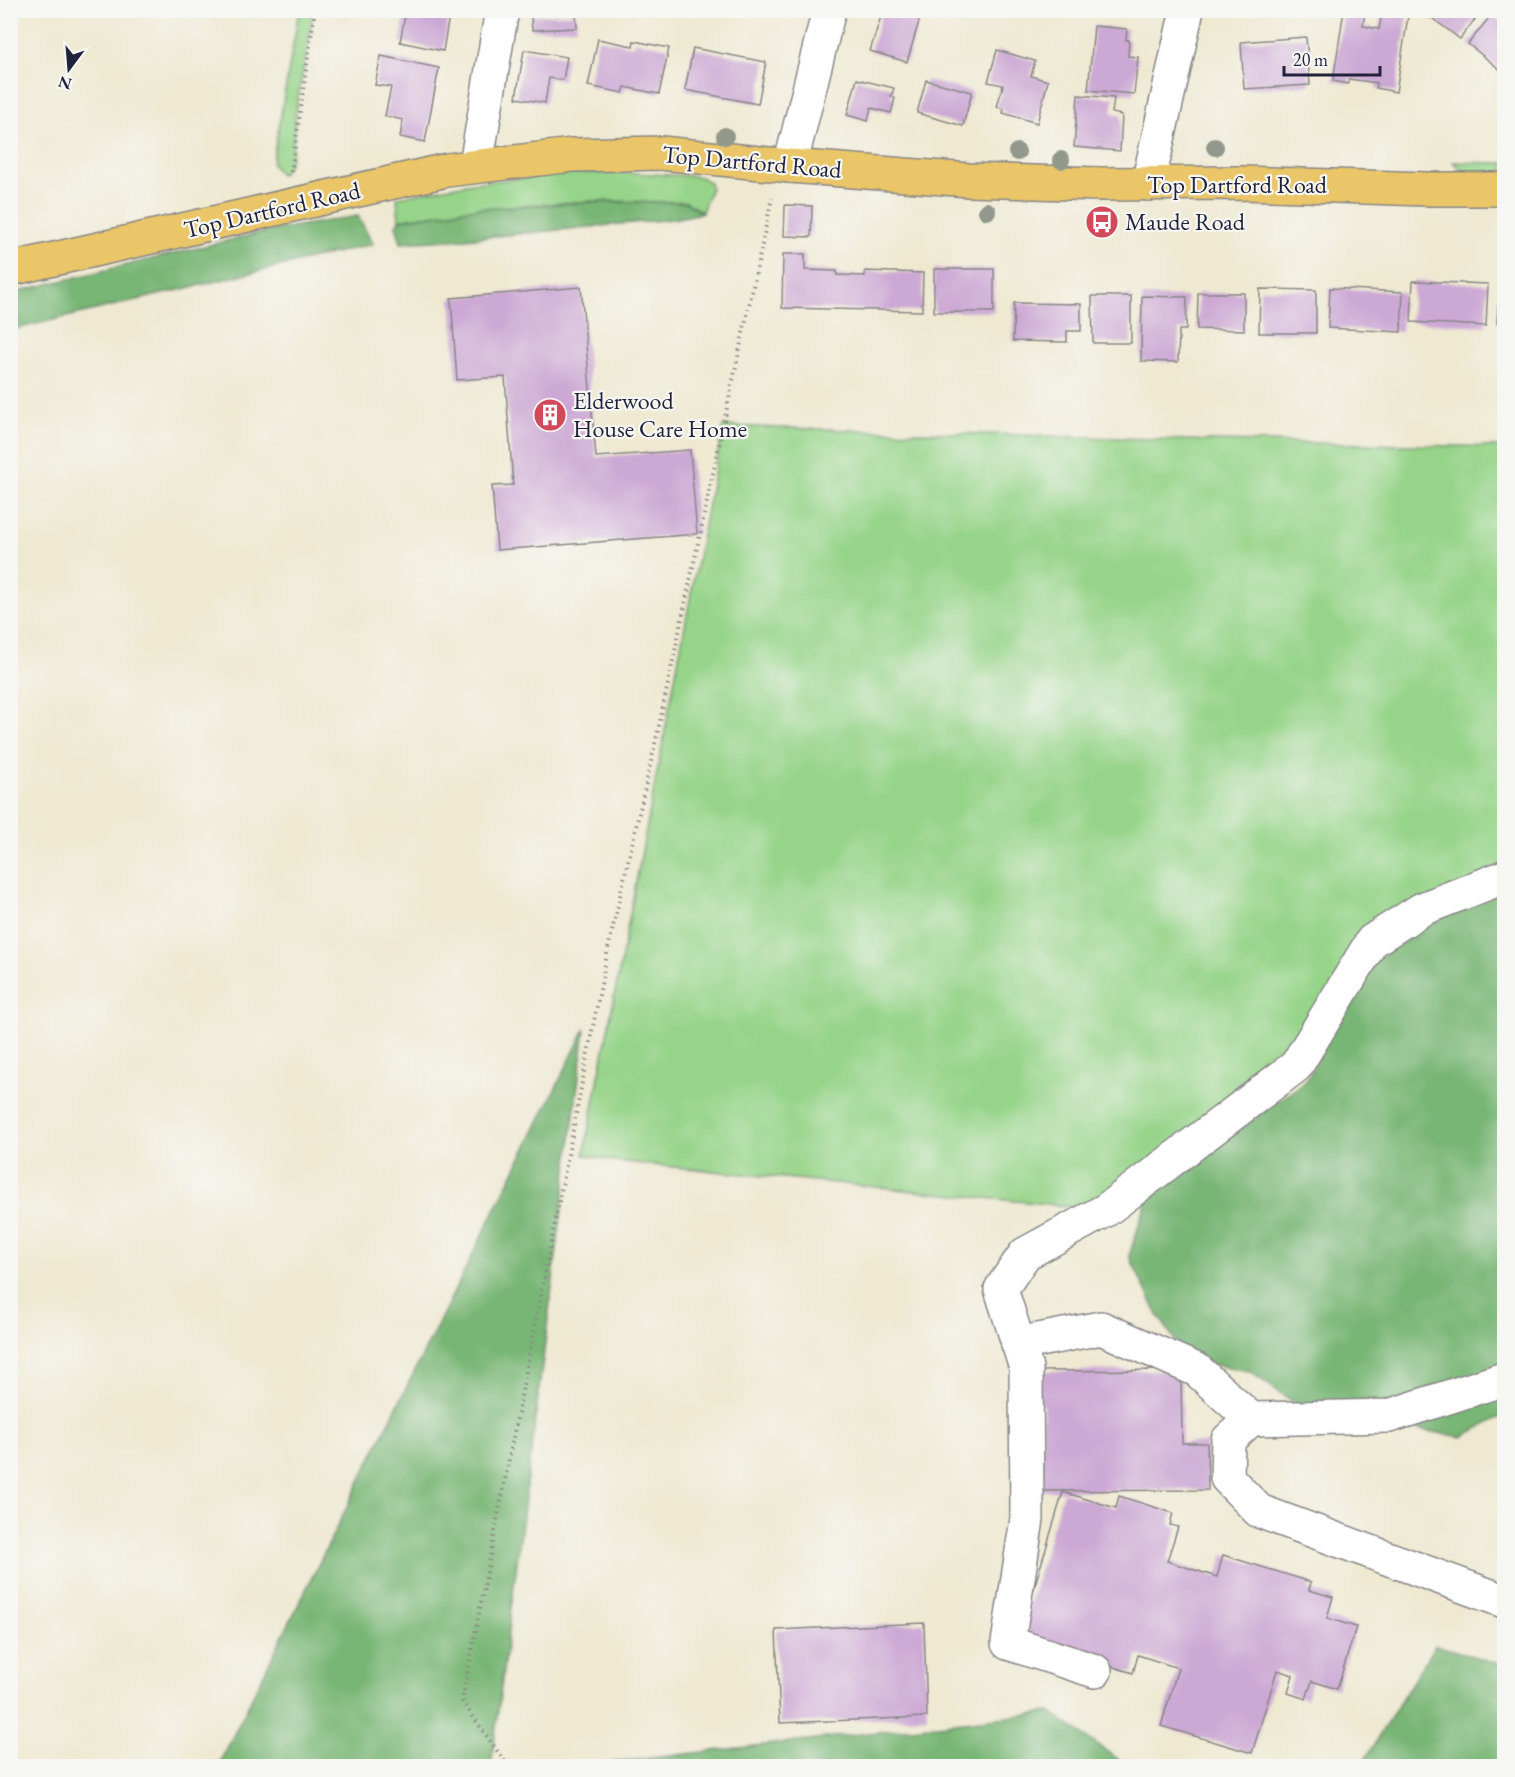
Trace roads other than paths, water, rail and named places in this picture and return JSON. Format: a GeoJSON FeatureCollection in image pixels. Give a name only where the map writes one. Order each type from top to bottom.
{"type":"FeatureCollection","features":[{"type":"Feature","properties":{"kind":"main road","name":"Top Dartford Road"},"geometry":{"type":"LineString","coordinates":[[10,269],[447,170],[572,155],[661,153],[786,166],[969,180],[1504,189]]}},
{"type":"Feature","properties":{"kind":"street"},"geometry":{"type":"LineString","coordinates":[[476,165],[502,10]]}},
{"type":"Feature","properties":{"kind":"street"},"geometry":{"type":"LineString","coordinates":[[786,166],[829,10]]}},
{"type":"Feature","properties":{"kind":"street"},"geometry":{"type":"LineString","coordinates":[[1148,184],[1187,10]]}},
{"type":"Feature","properties":{"kind":"street"},"geometry":{"type":"LineString","coordinates":[[1095,1671],[1008,1643],[1027,1519],[1026,1368],[1001,1289],[1025,1254],[1106,1210],[1296,1066],[1372,941],[1422,909],[1504,877]]}},
{"type":"Feature","properties":{"kind":"street"},"geometry":{"type":"LineString","coordinates":[[1018,1344],[1101,1328],[1197,1370],[1251,1419]]}},
{"type":"Feature","properties":{"kind":"street"},"geometry":{"type":"LineString","coordinates":[[1504,1379],[1389,1416],[1251,1419],[1228,1440],[1227,1478],[1259,1511],[1504,1601]]}},
{"type":"Feature","properties":{"kind":"place","name":"Maude Road"},"geometry":{"type":"Point","coordinates":[1102,222]}},
{"type":"Feature","properties":{"kind":"place","name":"Elderwood House Care Home"},"geometry":{"type":"Point","coordinates":[550,415]}}]}
